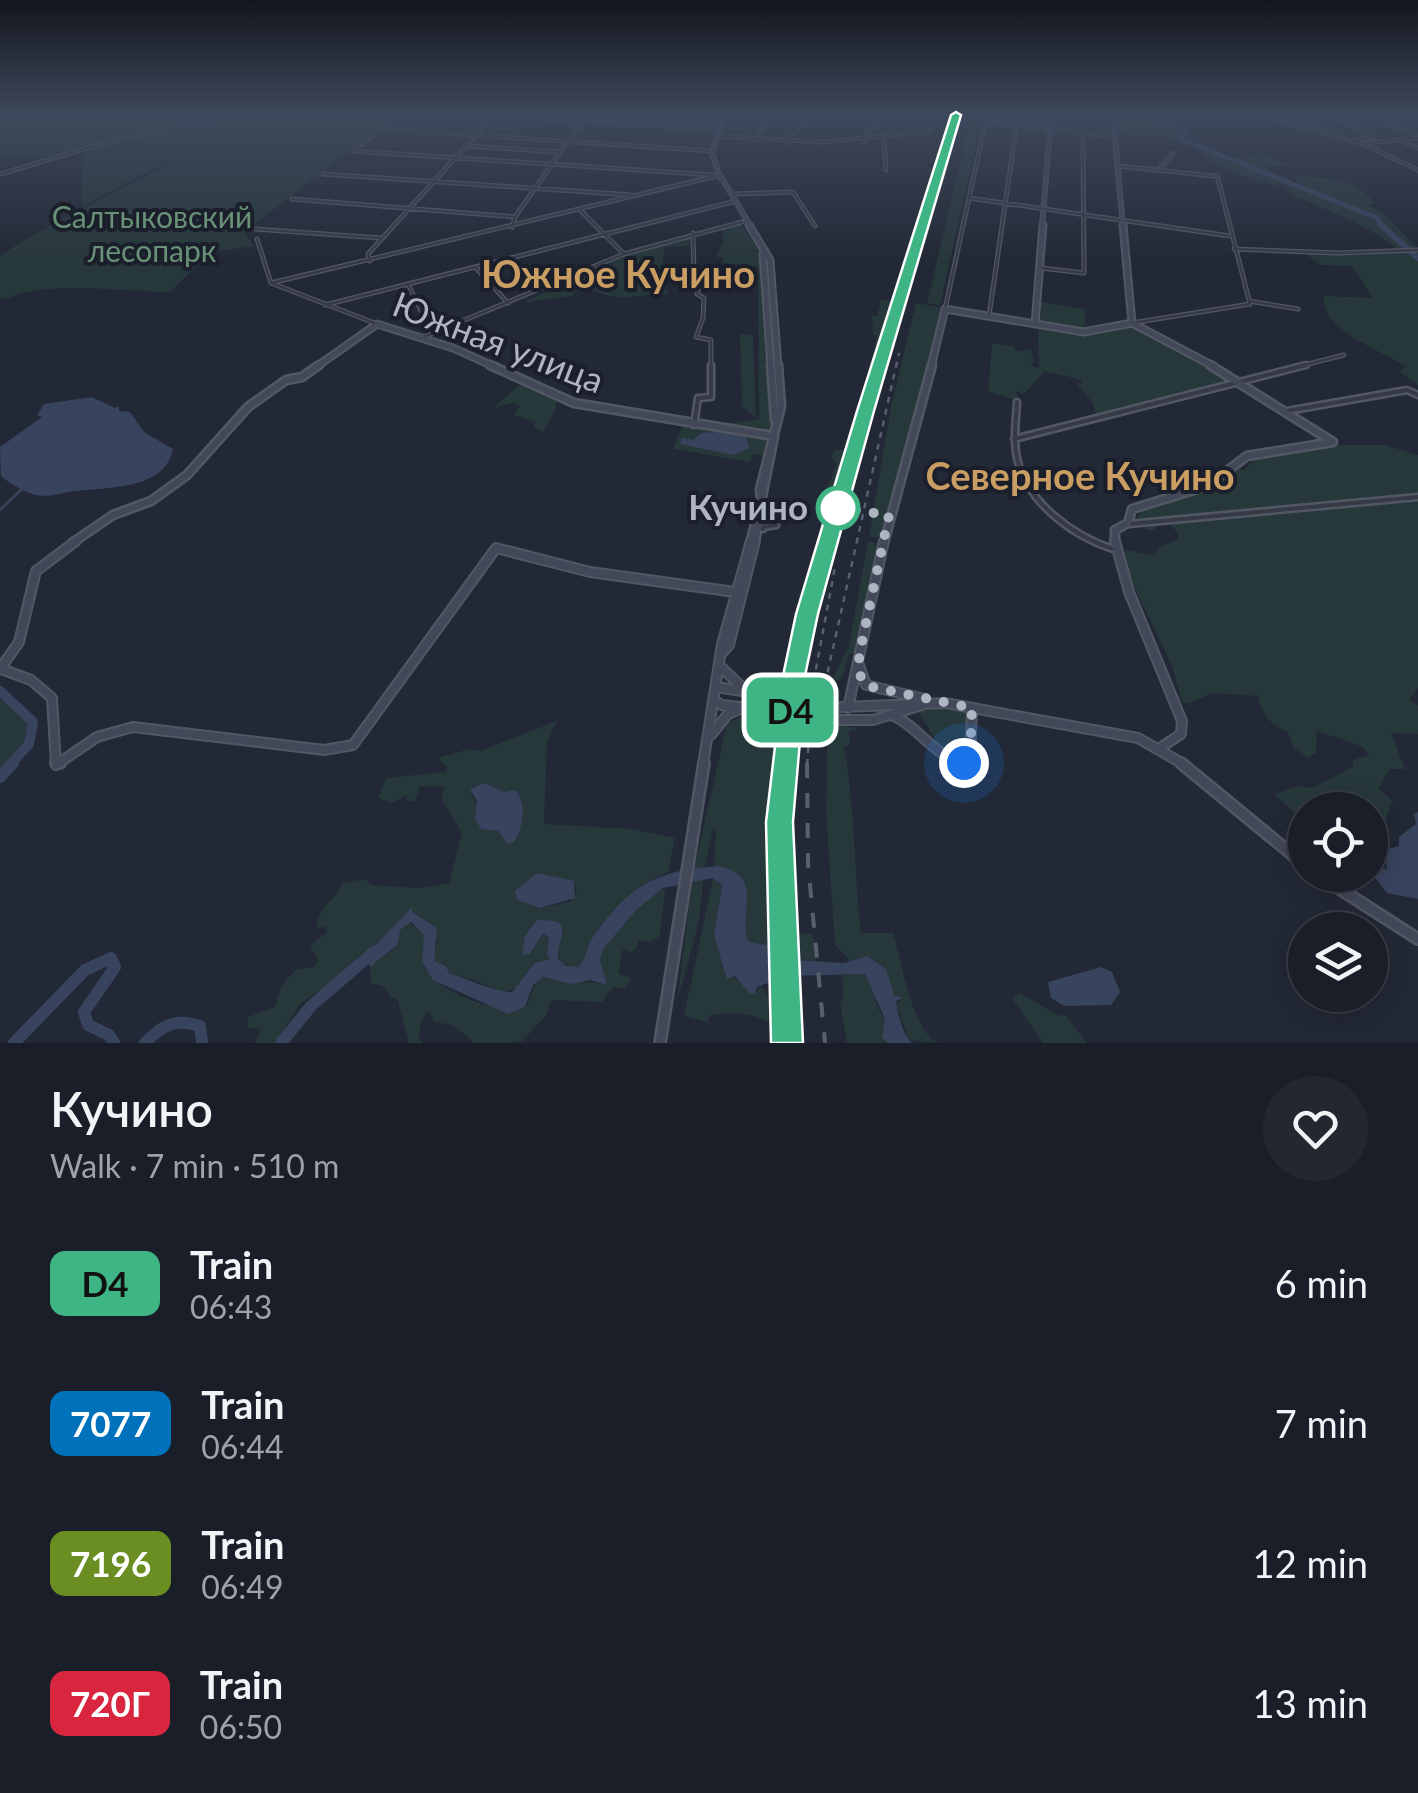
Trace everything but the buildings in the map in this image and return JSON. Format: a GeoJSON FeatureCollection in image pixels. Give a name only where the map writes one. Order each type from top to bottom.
{"type":"FeatureCollection","features":[{"type":"Feature","properties":{"kind":"street"},"geometry":{"type":"LineString","coordinates":[[0,174],[36,164]]}},
{"type":"Feature","properties":{"kind":"street"},"geometry":{"type":"LineString","coordinates":[[370,261],[367,255],[450,164]]}},
{"type":"Feature","properties":{"kind":"street"},"geometry":{"type":"LineString","coordinates":[[547,164],[720,176]]}},
{"type":"Feature","properties":{"kind":"street"},"geometry":{"type":"LineString","coordinates":[[512,227],[552,164]]}},
{"type":"Feature","properties":{"kind":"street"},"geometry":{"type":"LineString","coordinates":[[716,164],[742,222],[766,260],[774,347]]}},
{"type":"Feature","properties":{"kind":"street"},"geometry":{"type":"LineString","coordinates":[[886,164],[886,170]]}},
{"type":"Feature","properties":{"kind":"street"},"geometry":{"type":"LineString","coordinates":[[945,703],[844,707],[896,486],[914,438],[977,164]]}},
{"type":"Feature","properties":{"kind":"street"},"geometry":{"type":"LineString","coordinates":[[989,316],[1011,164]]}},
{"type":"Feature","properties":{"kind":"street"},"geometry":{"type":"LineString","coordinates":[[1036,324],[1047,164]]}},
{"type":"Feature","properties":{"kind":"street"},"geometry":{"type":"LineString","coordinates":[[1040,268],[1084,274],[1083,164]]}},
{"type":"Feature","properties":{"kind":"street"},"geometry":{"type":"LineString","coordinates":[[1160,170],[1165,164]]}},
{"type":"Feature","properties":{"kind":"street"},"geometry":{"type":"LineString","coordinates":[[1132,323],[1119,166],[1216,176],[1249,303]]}},
{"type":"Feature","properties":{"kind":"street"},"geometry":{"type":"LineString","coordinates":[[322,174],[638,196]]}},
{"type":"Feature","properties":{"kind":"street"},"geometry":{"type":"LineString","coordinates":[[720,176],[770,260],[776,422],[760,529],[729,645],[723,652]]}},
{"type":"Feature","properties":{"kind":"street"},"geometry":{"type":"LineString","coordinates":[[256,239],[271,284],[720,176]]}},
{"type":"Feature","properties":{"kind":"street"},"geometry":{"type":"LineString","coordinates":[[732,194],[793,192],[815,226]]}},
{"type":"Feature","properties":{"kind":"street"},"geometry":{"type":"LineString","coordinates":[[969,198],[1230,236]]}},
{"type":"Feature","properties":{"kind":"street"},"geometry":{"type":"LineString","coordinates":[[292,199],[515,217]]}},
{"type":"Feature","properties":{"kind":"street"},"geometry":{"type":"LineString","coordinates":[[325,305],[732,202]]}},
{"type":"Feature","properties":{"kind":"street"},"geometry":{"type":"LineString","coordinates":[[580,210],[624,254]]}},
{"type":"Feature","properties":{"kind":"street"},"geometry":{"type":"LineString","coordinates":[[417,339],[624,254],[742,222]]}},
{"type":"Feature","properties":{"kind":"street"},"geometry":{"type":"LineString","coordinates":[[254,229],[382,238]]}},
{"type":"Feature","properties":{"kind":"street"},"geometry":{"type":"LineString","coordinates":[[693,233],[694,276],[701,281],[697,294],[704,298],[696,338],[711,340],[712,372],[712,397],[698,398],[694,425]]}},
{"type":"Feature","properties":{"kind":"street"},"geometry":{"type":"LineString","coordinates":[[1234,249],[1418,250]]}},
{"type":"Feature","properties":{"kind":"street"},"geometry":{"type":"LineString","coordinates":[[475,267],[508,304]]}},
{"type":"Feature","properties":{"kind":"street","name":"Южная улица"},"geometry":{"type":"LineString","coordinates":[[271,284],[417,339],[454,348],[568,401],[773,436]]}},
{"type":"Feature","properties":{"kind":"street"},"geometry":{"type":"LineString","coordinates":[[408,284],[432,334]]}},
{"type":"Feature","properties":{"kind":"street"},"geometry":{"type":"LineString","coordinates":[[945,308],[1088,332],[1249,303],[1298,308]]}},
{"type":"Feature","properties":{"kind":"street"},"geometry":{"type":"LineString","coordinates":[[1126,524],[1132,509],[1207,486],[1247,456],[1333,442],[1240,380],[1132,323]]}},
{"type":"Feature","properties":{"kind":"street"},"geometry":{"type":"LineString","coordinates":[[377,324],[302,376],[286,380],[248,407],[188,475],[141,506],[113,515],[36,571],[19,642],[0,669],[33,680],[50,694],[56,714],[56,765],[97,737],[134,726],[324,750],[353,745],[496,548],[590,572],[735,592]]}},
{"type":"Feature","properties":{"kind":"street"},"geometry":{"type":"LineString","coordinates":[[1014,439],[1344,355]]}},
{"type":"Feature","properties":{"kind":"street"},"geometry":{"type":"LineString","coordinates":[[1288,410],[1406,390],[1418,395]]}},
{"type":"Feature","properties":{"kind":"street"},"geometry":{"type":"LineString","coordinates":[[1018,402],[1014,439],[1021,473],[1078,536],[1114,549]]}},
{"type":"Feature","properties":{"kind":"street"},"geometry":{"type":"LineString","coordinates":[[1160,748],[1181,734],[1182,721],[1161,663],[1124,584],[1114,549],[1114,532],[1126,524],[1418,497]]}},
{"type":"Feature","properties":{"kind":"street"},"geometry":{"type":"LineString","coordinates":[[760,529],[776,525],[778,520],[778,515],[763,504]]}},
{"type":"Feature","properties":{"kind":"street"},"geometry":{"type":"LineString","coordinates":[[660,1043],[680,896],[720,666],[735,592],[763,504]]}},
{"type":"Feature","properties":{"kind":"street"},"geometry":{"type":"LineString","coordinates":[[859,656],[860,675],[866,685],[1128,735],[1160,748],[1288,851]]}},
{"type":"Feature","properties":{"kind":"street"},"geometry":{"type":"LineString","coordinates":[[720,666],[745,690]]}},
{"type":"Feature","properties":{"kind":"street"},"geometry":{"type":"LineString","coordinates":[[717,687],[784,698]]}},
{"type":"Feature","properties":{"kind":"street"},"geometry":{"type":"LineString","coordinates":[[745,690],[737,700],[745,707]]}},
{"type":"Feature","properties":{"kind":"street"},"geometry":{"type":"LineString","coordinates":[[714,700],[782,710]]}},
{"type":"Feature","properties":{"kind":"street"},"geometry":{"type":"LineString","coordinates":[[840,720],[861,721],[925,704],[958,705]]}},
{"type":"Feature","properties":{"kind":"street"},"geometry":{"type":"LineString","coordinates":[[708,740],[728,714],[745,707]]}},
{"type":"Feature","properties":{"kind":"street"},"geometry":{"type":"LineString","coordinates":[[892,715],[917,726],[944,758],[964,763],[970,761],[972,708]]}},
{"type":"Feature","properties":{"kind":"street"},"geometry":{"type":"LineString","coordinates":[[1344,892],[1418,940]]}},
{"type":"Feature","properties":{"kind":"green space","name":"Салтыковский лесопарк"},"geometry":{"type":"Polygon","coordinates":[[[83,164],[163,164],[82,206],[83,164]]]}},
{"type":"Feature","properties":{"kind":"green space","name":"Салтыковский лесопарк"},"geometry":{"type":"Polygon","coordinates":[[[170,164],[333,164],[244,232],[254,246],[212,252],[170,292],[61,288],[0,298],[0,256],[170,164]]]}},
{"type":"Feature","properties":{"kind":"green space"},"geometry":{"type":"Polygon","coordinates":[[[960,164],[971,164],[940,305],[927,303],[960,164]]]}},
{"type":"Feature","properties":{"kind":"green space"},"geometry":{"type":"Polygon","coordinates":[[[1217,164],[1285,164],[1291,166],[1266,165],[1275,177],[1303,185],[1293,177],[1348,183],[1366,194],[1374,203],[1368,205],[1386,215],[1418,250],[1418,385],[1398,371],[1406,367],[1354,338],[1325,308],[1324,296],[1373,298],[1352,266],[1319,265],[1307,254],[1402,253],[1363,227],[1290,194],[1285,186],[1217,164]]]}},
{"type":"Feature","properties":{"kind":"green space"},"geometry":{"type":"Polygon","coordinates":[[[741,224],[762,254],[774,407],[771,432],[767,433],[697,423],[698,419],[732,423],[759,419],[758,267],[723,263],[723,258],[716,257],[724,241],[722,227],[741,224]]]}},
{"type":"Feature","properties":{"kind":"green space"},"geometry":{"type":"Polygon","coordinates":[[[689,236],[690,246],[664,247],[667,294],[621,297],[586,290],[572,296],[522,303],[621,257],[689,236]]]}},
{"type":"Feature","properties":{"kind":"green space"},"geometry":{"type":"Polygon","coordinates":[[[881,300],[899,301],[826,528],[824,496],[837,463],[831,459],[834,450],[849,450],[877,336],[873,335],[872,316],[877,316],[881,300]]]}},
{"type":"Feature","properties":{"kind":"green space"},"geometry":{"type":"Polygon","coordinates":[[[1041,302],[1085,309],[1085,331],[1040,323],[1041,302]]]}},
{"type":"Feature","properties":{"kind":"green space"},"geometry":{"type":"Polygon","coordinates":[[[916,303],[944,308],[882,537],[869,537],[891,407],[916,303]]]}},
{"type":"Feature","properties":{"kind":"green space"},"geometry":{"type":"Polygon","coordinates":[[[1132,325],[1234,380],[1096,414],[1093,403],[1075,382],[1081,384],[1082,380],[1045,371],[1024,394],[1016,391],[1018,401],[988,391],[992,343],[1013,346],[1016,352],[1031,349],[1034,362],[1030,366],[1039,368],[1038,329],[1085,336],[1132,325]]]}},
{"type":"Feature","properties":{"kind":"green space"},"geometry":{"type":"Polygon","coordinates":[[[740,334],[753,335],[756,418],[742,406],[740,334]]]}},
{"type":"Feature","properties":{"kind":"green space"},"geometry":{"type":"Polygon","coordinates":[[[519,385],[556,399],[556,408],[543,432],[533,427],[536,422],[514,415],[520,406],[512,403],[493,408],[519,385]]]}},
{"type":"Feature","properties":{"kind":"green space"},"geometry":{"type":"Polygon","coordinates":[[[683,425],[765,439],[765,456],[752,454],[750,462],[673,449],[683,425]]]}},
{"type":"Feature","properties":{"kind":"green space"},"geometry":{"type":"Polygon","coordinates":[[[1330,445],[1385,445],[1418,455],[1418,688],[1409,700],[1418,705],[1418,734],[1391,733],[1405,769],[1390,769],[1378,788],[1383,792],[1288,792],[1288,806],[1274,794],[1300,786],[1312,788],[1354,766],[1353,760],[1370,755],[1361,746],[1317,731],[1316,753],[1307,758],[1294,748],[1288,733],[1268,718],[1259,696],[1212,693],[1188,704],[1182,702],[1172,666],[1125,567],[1125,550],[1154,555],[1160,546],[1178,540],[1178,533],[1166,520],[1161,520],[1154,530],[1147,530],[1138,522],[1139,510],[1209,490],[1238,468],[1244,470],[1252,458],[1330,445]]]}},
{"type":"Feature","properties":{"kind":"green space"},"geometry":{"type":"Polygon","coordinates":[[[868,541],[880,544],[856,653],[849,654],[842,679],[831,682],[849,645],[868,541]]]}},
{"type":"Feature","properties":{"kind":"green space"},"geometry":{"type":"Polygon","coordinates":[[[791,682],[771,817],[770,925],[779,932],[813,934],[816,961],[791,959],[771,946],[749,942],[746,885],[731,870],[714,867],[716,829],[705,867],[694,870],[727,723],[752,712],[785,716],[791,682]]]}},
{"type":"Feature","properties":{"kind":"green space"},"geometry":{"type":"Polygon","coordinates":[[[0,691],[33,722],[29,744],[0,777],[0,691]]]}},
{"type":"Feature","properties":{"kind":"green space"},"geometry":{"type":"Polygon","coordinates":[[[917,709],[967,713],[971,719],[966,759],[943,753],[917,709]]]}},
{"type":"Feature","properties":{"kind":"green space"},"geometry":{"type":"Polygon","coordinates":[[[557,721],[547,743],[544,824],[632,829],[675,838],[668,872],[645,884],[614,910],[590,942],[582,965],[573,968],[560,962],[557,948],[564,930],[547,920],[537,920],[530,954],[543,933],[549,938],[547,955],[552,959],[535,963],[518,987],[501,993],[449,973],[446,966],[434,961],[432,951],[438,943],[424,920],[408,912],[356,965],[299,1005],[276,1043],[255,1043],[261,1029],[247,1027],[248,1017],[275,1007],[282,985],[296,969],[314,967],[319,960],[310,946],[327,932],[326,927],[317,928],[318,921],[342,883],[365,879],[371,885],[420,888],[449,883],[462,833],[441,798],[444,787],[420,786],[415,802],[407,800],[407,795],[392,803],[378,798],[386,778],[446,772],[447,767],[438,758],[469,749],[480,751],[557,721]],[[474,785],[471,795],[502,834],[518,837],[522,807],[516,790],[504,792],[474,785]],[[546,877],[517,900],[540,908],[570,902],[577,892],[574,881],[546,877]]]}},
{"type":"Feature","properties":{"kind":"green space"},"geometry":{"type":"Polygon","coordinates":[[[828,722],[859,729],[849,731],[850,745],[844,746],[861,933],[893,933],[915,1011],[921,1025],[938,1043],[909,1040],[896,1004],[903,999],[894,995],[883,966],[860,957],[851,962],[835,945],[826,813],[828,722]]]}},
{"type":"Feature","properties":{"kind":"green space"},"geometry":{"type":"Polygon","coordinates":[[[704,877],[699,921],[677,1003],[692,883],[704,877]]]}},
{"type":"Feature","properties":{"kind":"green space"},"geometry":{"type":"Polygon","coordinates":[[[713,878],[722,885],[714,936],[727,977],[739,978],[755,994],[761,985],[781,1017],[776,1026],[744,1014],[709,1016],[708,1022],[684,1016],[713,878]]]}},
{"type":"Feature","properties":{"kind":"green space"},"geometry":{"type":"Polygon","coordinates":[[[665,888],[660,936],[650,942],[638,940],[637,948],[630,953],[622,951],[619,974],[631,978],[626,988],[613,987],[602,1002],[552,1000],[545,1017],[521,1042],[475,1043],[453,1025],[434,1022],[429,1011],[421,1022],[419,1038],[423,1043],[409,1043],[397,998],[391,998],[383,986],[371,983],[370,967],[392,950],[400,930],[409,922],[424,935],[423,963],[430,975],[452,992],[481,1003],[520,1010],[527,1005],[536,981],[543,977],[604,984],[600,960],[608,941],[637,909],[665,888]]]}},
{"type":"Feature","properties":{"kind":"green space"},"geometry":{"type":"Polygon","coordinates":[[[868,975],[886,1019],[883,1031],[888,1043],[847,1043],[840,1003],[844,996],[842,976],[868,975]]]}},
{"type":"Feature","properties":{"kind":"green space"},"geometry":{"type":"Polygon","coordinates":[[[1020,993],[1057,1015],[1066,1016],[1087,1043],[1043,1043],[1012,998],[1020,993]]]}},
{"type":"Feature","properties":{"kind":"water"},"geometry":{"type":"Polygon","coordinates":[[[92,397],[118,406],[119,411],[130,412],[144,432],[173,449],[160,472],[135,484],[46,496],[28,492],[1,476],[0,447],[42,417],[37,415],[44,404],[92,397]]]}},
{"type":"Feature","properties":{"kind":"water"},"geometry":{"type":"Polygon","coordinates":[[[701,433],[746,437],[749,448],[734,455],[680,444],[682,438],[693,440],[701,433]]]}},
{"type":"Feature","properties":{"kind":"water"},"geometry":{"type":"Polygon","coordinates":[[[484,783],[504,792],[516,790],[522,802],[522,816],[514,842],[507,844],[499,831],[481,829],[475,818],[477,801],[470,789],[484,783]]]}},
{"type":"Feature","properties":{"kind":"water"},"geometry":{"type":"Polygon","coordinates":[[[1418,812],[1418,899],[1386,892],[1388,849],[1399,846],[1399,837],[1416,824],[1414,814],[1418,812]]]}},
{"type":"Feature","properties":{"kind":"water"},"geometry":{"type":"Polygon","coordinates":[[[719,866],[734,871],[746,887],[749,942],[767,945],[797,960],[844,963],[867,956],[886,969],[894,995],[903,998],[896,1001],[898,1012],[912,1043],[888,1043],[882,1037],[885,1019],[865,974],[787,976],[757,987],[755,994],[749,993],[735,976],[727,979],[714,936],[722,885],[713,878],[663,888],[636,910],[603,949],[600,960],[607,985],[590,980],[572,984],[543,977],[533,985],[525,1007],[508,1014],[433,980],[422,962],[424,935],[411,922],[400,930],[397,945],[370,967],[366,955],[412,907],[412,912],[437,928],[434,961],[446,966],[449,973],[512,992],[535,963],[551,959],[547,955],[549,938],[543,933],[530,954],[522,955],[525,936],[537,920],[550,920],[561,926],[558,959],[566,966],[578,967],[604,921],[631,894],[660,877],[719,866]]]}},
{"type":"Feature","properties":{"kind":"water"},"geometry":{"type":"Polygon","coordinates":[[[537,873],[574,881],[575,898],[540,908],[517,900],[515,891],[537,873]]]}},
{"type":"Feature","properties":{"kind":"water"},"geometry":{"type":"Polygon","coordinates":[[[1101,967],[1112,972],[1120,992],[1111,1005],[1064,1006],[1051,998],[1048,982],[1101,967]]]}},
{"type":"Feature","properties":{"kind":"waterway"},"geometry":{"type":"LineString","coordinates":[[1242,164],[1377,218],[1383,226]]}},
{"type":"Feature","properties":{"kind":"waterway"},"geometry":{"type":"LineString","coordinates":[[1383,226],[1418,258]]}},
{"type":"Feature","properties":{"kind":"waterway"},"geometry":{"type":"LineString","coordinates":[[0,510],[23,488]]}},
{"type":"Feature","properties":{"kind":"waterway"},"geometry":{"type":"LineString","coordinates":[[0,691],[33,722],[29,744],[10,765]]}},
{"type":"Feature","properties":{"kind":"waterway"},"geometry":{"type":"LineString","coordinates":[[0,777],[13,763]]}},
{"type":"Feature","properties":{"kind":"waterway"},"geometry":{"type":"LineString","coordinates":[[281,1043],[311,1006],[374,952]]}},
{"type":"Feature","properties":{"kind":"waterway"},"geometry":{"type":"LineString","coordinates":[[14,1043],[85,970],[111,958],[115,967],[84,1012],[88,1025],[109,1035],[114,1043]]}},
{"type":"Feature","properties":{"kind":"waterway"},"geometry":{"type":"LineString","coordinates":[[145,1043],[177,1023],[200,1026],[202,1043]]}},
{"type":"Feature","properties":{"kind":"tunnel"},"geometry":{"type":"LineString","coordinates":[[784,698],[841,707]]}},
{"type":"Feature","properties":{"kind":"tunnel"},"geometry":{"type":"LineString","coordinates":[[782,711],[840,720]]}},
{"type":"Feature","properties":{"kind":"railway"},"geometry":{"type":"LineString","coordinates":[[784,765],[794,682],[831,518],[942,164]]}},
{"type":"Feature","properties":{"kind":"railway"},"geometry":{"type":"LineString","coordinates":[[825,684],[899,353]]}},
{"type":"Feature","properties":{"kind":"railway"},"geometry":{"type":"LineString","coordinates":[[807,765],[813,685],[835,567]]}},
{"type":"Feature","properties":{"kind":"railway"},"geometry":{"type":"LineString","coordinates":[[784,763],[780,896],[787,1043]]}},
{"type":"Feature","properties":{"kind":"railway"},"geometry":{"type":"LineString","coordinates":[[807,765],[808,864],[825,1043]]}},
{"type":"Feature","properties":{"kind":"train","name":"D4"},"geometry":{"type":"LineString","coordinates":[[787,1043],[779,822],[795,671],[807,614],[865,411],[943,164]]}},
{"type":"Feature","properties":{"kind":"place","name":"Кучино"},"geometry":{"type":"Point","coordinates":[838,508]}},
{"type":"Feature","properties":{"kind":"district","name":"Южное Кучино"},"geometry":{"type":"Point","coordinates":[618,275]}},
{"type":"Feature","properties":{"kind":"district","name":"Северное Кучино"},"geometry":{"type":"Point","coordinates":[1080,477]}},
{"type":"Feature","properties":{"kind":"route"},"geometry":{"type":"LineString","coordinates":[[838,508],[889,515],[859,656],[861,680],[872,687],[972,708],[970,761],[964,763]]}}]}
